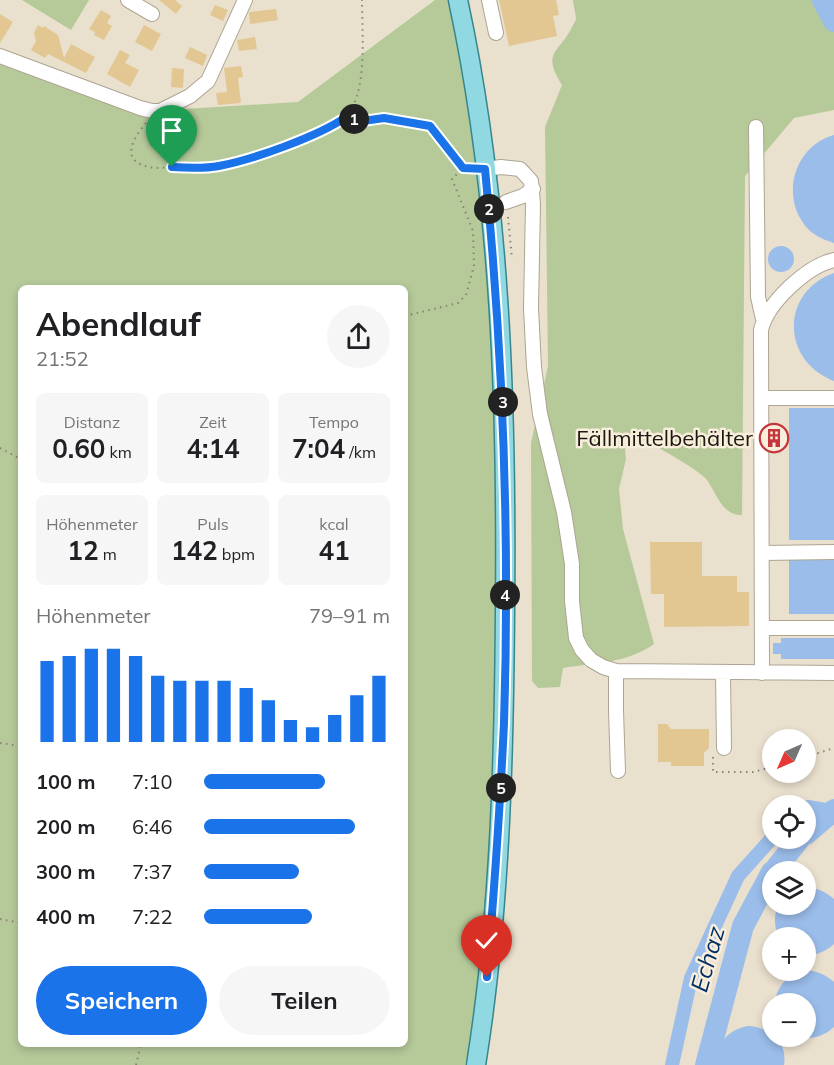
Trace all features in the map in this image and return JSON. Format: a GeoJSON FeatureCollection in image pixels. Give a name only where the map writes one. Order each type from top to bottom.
{"type":"FeatureCollection","features":[{"type":"Feature","properties":{"kind":"main road"},"geometry":{"type":"LineString","coordinates":[[458,0],[473,78],[495,273],[506,529],[503,731],[495,882],[487,977],[476,1065]]}},
{"type":"Feature","properties":{"kind":"street"},"geometry":{"type":"LineString","coordinates":[[128,0],[152,14]]}},
{"type":"Feature","properties":{"kind":"street"},"geometry":{"type":"LineString","coordinates":[[0,56],[140,108],[160,111],[190,96],[208,81],[245,0]]}},
{"type":"Feature","properties":{"kind":"street"},"geometry":{"type":"LineString","coordinates":[[489,0],[496,33]]}},
{"type":"Feature","properties":{"kind":"street"},"geometry":{"type":"LineString","coordinates":[[756,128],[758,297],[763,319]]}},
{"type":"Feature","properties":{"kind":"street"},"geometry":{"type":"LineString","coordinates":[[485,169],[501,167],[520,169],[531,181],[533,189],[531,308],[534,367],[540,414],[557,479],[567,530],[572,564],[572,601],[576,638],[582,650],[591,660],[616,671],[834,674]]}},
{"type":"Feature","properties":{"kind":"street"},"geometry":{"type":"LineString","coordinates":[[506,202],[523,196],[533,189]]}},
{"type":"Feature","properties":{"kind":"street"},"geometry":{"type":"LineString","coordinates":[[762,673],[761,330],[763,319],[782,296],[806,273],[834,260]]}},
{"type":"Feature","properties":{"kind":"street"},"geometry":{"type":"LineString","coordinates":[[762,399],[834,398]]}},
{"type":"Feature","properties":{"kind":"street"},"geometry":{"type":"LineString","coordinates":[[762,553],[834,552]]}},
{"type":"Feature","properties":{"kind":"street"},"geometry":{"type":"LineString","coordinates":[[762,628],[834,628]]}},
{"type":"Feature","properties":{"kind":"street"},"geometry":{"type":"LineString","coordinates":[[616,671],[618,771]]}},
{"type":"Feature","properties":{"kind":"street"},"geometry":{"type":"LineString","coordinates":[[723,673],[724,748]]}},
{"type":"Feature","properties":{"kind":"path"},"geometry":{"type":"LineString","coordinates":[[160,111],[135,136],[131,147],[135,160],[144,166],[153,168],[219,166],[241,161],[334,125],[346,117],[358,94],[361,77],[362,0]]}},
{"type":"Feature","properties":{"kind":"path"},"geometry":{"type":"LineString","coordinates":[[346,117],[363,121],[384,118],[430,126],[463,168]]}},
{"type":"Feature","properties":{"kind":"path"},"geometry":{"type":"LineString","coordinates":[[408,315],[458,303],[466,295],[474,266],[473,231],[452,179],[463,168],[485,169]]}},
{"type":"Feature","properties":{"kind":"path"},"geometry":{"type":"LineString","coordinates":[[0,448],[18,457]]}},
{"type":"Feature","properties":{"kind":"path"},"geometry":{"type":"LineString","coordinates":[[0,743],[18,746]]}},
{"type":"Feature","properties":{"kind":"path"},"geometry":{"type":"LineString","coordinates":[[724,748],[713,755],[713,772],[753,772],[762,769]]}},
{"type":"Feature","properties":{"kind":"path"},"geometry":{"type":"LineString","coordinates":[[816,754],[834,748]]}},
{"type":"Feature","properties":{"kind":"path"},"geometry":{"type":"LineString","coordinates":[[0,919],[18,922]]}},
{"type":"Feature","properties":{"kind":"path"},"geometry":{"type":"LineString","coordinates":[[136,1065],[140,1047]]}},
{"type":"Feature","properties":{"kind":"green space"},"geometry":{"type":"Polygon","coordinates":[[[22,0],[89,0],[71,30],[22,0]]]}},
{"type":"Feature","properties":{"kind":"green space"},"geometry":{"type":"Polygon","coordinates":[[[435,0],[460,0],[497,272],[496,786],[480,997],[465,1065],[0,1065],[0,56],[152,111],[298,102],[435,0]]]}},
{"type":"Feature","properties":{"kind":"green space"},"geometry":{"type":"Polygon","coordinates":[[[573,0],[834,0],[834,110],[794,118],[745,176],[742,515],[729,512],[707,480],[686,464],[640,439],[624,439],[626,459],[619,489],[623,529],[654,644],[622,659],[563,668],[560,687],[538,688],[532,681],[531,443],[548,366],[545,127],[562,85],[556,74],[553,59],[554,53],[576,20],[573,0]]]}},
{"type":"Feature","properties":{"kind":"water"},"geometry":{"type":"Polygon","coordinates":[[[834,135],[834,243],[809,230],[794,204],[793,190],[800,162],[820,141],[834,135]]]}},
{"type":"Feature","properties":{"kind":"water"},"geometry":{"type":"Polygon","coordinates":[[[781,246],[791,249],[794,259],[791,269],[781,272],[771,269],[768,259],[771,249],[781,246]]]}},
{"type":"Feature","properties":{"kind":"water"},"geometry":{"type":"Polygon","coordinates":[[[834,273],[834,381],[817,371],[804,358],[796,343],[794,327],[796,310],[804,295],[816,282],[834,273]]]}},
{"type":"Feature","properties":{"kind":"water"},"geometry":{"type":"Polygon","coordinates":[[[789,408],[834,408],[834,540],[789,540],[789,408]]]}},
{"type":"Feature","properties":{"kind":"water"},"geometry":{"type":"Polygon","coordinates":[[[789,559],[834,559],[834,614],[789,614],[789,559]]]}},
{"type":"Feature","properties":{"kind":"water"},"geometry":{"type":"Polygon","coordinates":[[[781,638],[834,638],[834,659],[781,659],[781,654],[773,654],[773,643],[781,643],[781,638]]]}},
{"type":"Feature","properties":{"kind":"water"},"geometry":{"type":"Polygon","coordinates":[[[816,889],[821,890],[834,899],[834,944],[816,954],[816,927],[776,927],[776,915],[816,915],[816,889]]]}},
{"type":"Feature","properties":{"kind":"water"},"geometry":{"type":"Polygon","coordinates":[[[816,972],[834,982],[834,1027],[816,1037],[816,993],[777,993],[784,981],[816,981],[816,972]]]}},
{"type":"Feature","properties":{"kind":"water"},"geometry":{"type":"Polygon","coordinates":[[[748,1026],[762,1029],[762,1047],[782,1047],[784,1065],[717,1065],[718,1051],[724,1039],[748,1026]]]}},
{"type":"Feature","properties":{"kind":"building"},"geometry":{"type":"Polygon","coordinates":[[[159,0],[175,0],[182,6],[176,14],[159,0]]]}},
{"type":"Feature","properties":{"kind":"building"},"geometry":{"type":"Polygon","coordinates":[[[499,0],[556,0],[559,15],[553,16],[557,36],[509,46],[499,0]]]}},
{"type":"Feature","properties":{"kind":"building"},"geometry":{"type":"Polygon","coordinates":[[[215,5],[228,10],[223,21],[210,15],[215,5]]]}},
{"type":"Feature","properties":{"kind":"building"},"geometry":{"type":"Polygon","coordinates":[[[276,9],[278,20],[250,24],[249,12],[276,9]]]}},
{"type":"Feature","properties":{"kind":"building"},"geometry":{"type":"Polygon","coordinates":[[[101,10],[111,16],[107,23],[112,26],[104,40],[94,35],[95,32],[89,29],[101,10]]]}},
{"type":"Feature","properties":{"kind":"building"},"geometry":{"type":"Polygon","coordinates":[[[0,14],[13,22],[0,43],[0,14]]]}},
{"type":"Feature","properties":{"kind":"building"},"geometry":{"type":"Polygon","coordinates":[[[38,25],[58,35],[64,58],[71,44],[95,57],[86,73],[48,54],[45,58],[31,50],[36,41],[34,33],[38,25]]]}},
{"type":"Feature","properties":{"kind":"building"},"geometry":{"type":"Polygon","coordinates":[[[144,25],[161,34],[152,51],[135,42],[144,25]]]}},
{"type":"Feature","properties":{"kind":"building"},"geometry":{"type":"Polygon","coordinates":[[[255,37],[257,49],[239,51],[237,40],[255,37]]]}},
{"type":"Feature","properties":{"kind":"building"},"geometry":{"type":"Polygon","coordinates":[[[190,47],[207,55],[203,66],[185,58],[190,47]]]}},
{"type":"Feature","properties":{"kind":"building"},"geometry":{"type":"Polygon","coordinates":[[[120,50],[130,55],[125,63],[139,70],[130,87],[107,74],[120,50]]]}},
{"type":"Feature","properties":{"kind":"building"},"geometry":{"type":"Polygon","coordinates":[[[241,66],[243,77],[238,78],[241,103],[218,105],[216,93],[227,92],[224,68],[241,66]]]}},
{"type":"Feature","properties":{"kind":"building"},"geometry":{"type":"Polygon","coordinates":[[[172,68],[184,69],[183,88],[171,87],[172,68]]]}},
{"type":"Feature","properties":{"kind":"building"},"geometry":{"type":"Polygon","coordinates":[[[650,542],[702,542],[702,576],[737,576],[737,592],[749,592],[749,626],[664,627],[664,594],[651,594],[650,542]]]}},
{"type":"Feature","properties":{"kind":"building"},"geometry":{"type":"Polygon","coordinates":[[[658,724],[667,724],[671,729],[709,729],[709,748],[704,753],[704,766],[671,766],[671,762],[658,762],[658,724]]]}},
{"type":"Feature","properties":{"kind":"waterway","name":"Echaz"},"geometry":{"type":"LineString","coordinates":[[823,0],[834,21]]}},
{"type":"Feature","properties":{"kind":"waterway"},"geometry":{"type":"LineString","coordinates":[[816,808],[832,811]]}},
{"type":"Feature","properties":{"kind":"waterway","name":"Echaz"},"geometry":{"type":"LineString","coordinates":[[816,825],[834,810]]}},
{"type":"Feature","properties":{"kind":"waterway"},"geometry":{"type":"LineString","coordinates":[[672,1065],[691,978],[738,876],[762,849]]}},
{"type":"Feature","properties":{"kind":"waterway","name":"Echaz"},"geometry":{"type":"LineString","coordinates":[[782,861],[791,849]]}},
{"type":"Feature","properties":{"kind":"waterway","name":"Echaz"},"geometry":{"type":"LineString","coordinates":[[706,1065],[743,926],[762,891]]}},
{"type":"Feature","properties":{"kind":"place","name":"Fällmittelbehälter"},"geometry":{"type":"Point","coordinates":[774,438]}},
{"type":"Feature","properties":{"kind":"route"},"geometry":{"type":"LineString","coordinates":[[172,167],[205,168],[241,161],[312,135],[346,117],[363,121],[384,118],[430,126],[463,168],[485,169],[499,336],[506,529],[504,721],[487,977]]}}]}
